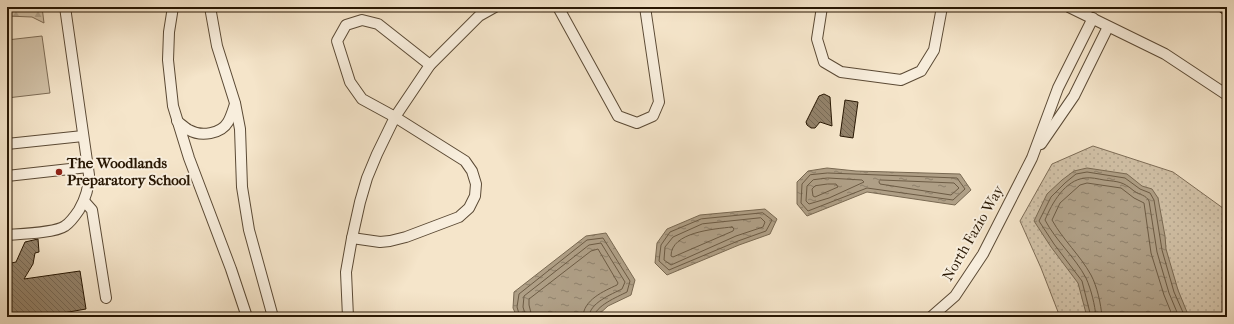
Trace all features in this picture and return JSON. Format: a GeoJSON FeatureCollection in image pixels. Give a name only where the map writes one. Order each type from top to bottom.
{"type":"FeatureCollection","features":[{"type":"Feature","properties":{"kind":"street"},"geometry":{"type":"LineString","coordinates":[[7,235],[54,230],[64,227],[73,218],[84,201],[89,188],[88,167],[65,7]]}},
{"type":"Feature","properties":{"kind":"street"},"geometry":{"type":"LineString","coordinates":[[173,7],[169,32],[168,60],[170,89],[177,121],[188,158],[233,275],[247,317]]}},
{"type":"Feature","properties":{"kind":"street"},"geometry":{"type":"LineString","coordinates":[[210,7],[217,46],[236,103],[240,129],[242,187],[249,230],[273,317]]}},
{"type":"Feature","properties":{"kind":"street"},"geometry":{"type":"LineString","coordinates":[[348,317],[346,272],[352,238],[367,178],[377,154],[395,118],[430,65],[479,16],[495,7]]}},
{"type":"Feature","properties":{"kind":"street"},"geometry":{"type":"LineString","coordinates":[[558,7],[618,116],[637,123],[653,116],[659,102],[645,7]]}},
{"type":"Feature","properties":{"kind":"street"},"geometry":{"type":"LineString","coordinates":[[822,7],[817,39],[824,62],[841,72],[901,80],[921,71],[934,50],[942,7]]}},
{"type":"Feature","properties":{"kind":"street"},"geometry":{"type":"LineString","coordinates":[[1069,7],[1164,54],[1227,96]]}},
{"type":"Feature","properties":{"kind":"street","name":"North Fazio Way"},"geometry":{"type":"LineString","coordinates":[[931,317],[955,296],[983,254],[1032,158],[1058,88],[1093,18]]}},
{"type":"Feature","properties":{"kind":"street"},"geometry":{"type":"LineString","coordinates":[[352,238],[380,242],[406,237],[459,217],[470,208],[475,196],[476,184],[472,171],[465,161],[362,99],[350,82],[337,41],[346,25],[362,20],[378,24],[430,65]]}},
{"type":"Feature","properties":{"kind":"street","name":"North Fazio Way"},"geometry":{"type":"LineString","coordinates":[[1032,158],[1074,96],[1108,27]]}},
{"type":"Feature","properties":{"kind":"street"},"geometry":{"type":"LineString","coordinates":[[177,121],[190,131],[201,134],[211,133],[220,130],[228,122],[236,103]]}},
{"type":"Feature","properties":{"kind":"street"},"geometry":{"type":"LineString","coordinates":[[7,144],[83,136]]}},
{"type":"Feature","properties":{"kind":"street"},"geometry":{"type":"LineString","coordinates":[[7,176],[88,167]]}},
{"type":"Feature","properties":{"kind":"street"},"geometry":{"type":"LineString","coordinates":[[84,201],[92,210],[106,298]]}},
{"type":"Feature","properties":{"kind":"green space"},"geometry":{"type":"Polygon","coordinates":[[[7,7],[42,7],[44,23],[32,17],[7,16],[7,7]]]}},
{"type":"Feature","properties":{"kind":"green space"},"geometry":{"type":"Polygon","coordinates":[[[42,36],[50,93],[7,98],[7,40],[42,36]]]}},
{"type":"Feature","properties":{"kind":"green space"},"geometry":{"type":"Polygon","coordinates":[[[1093,146],[1173,172],[1227,211],[1227,317],[1060,317],[1041,268],[1020,221],[1052,164],[1093,146]]]}},
{"type":"Feature","properties":{"kind":"water"},"geometry":{"type":"Polygon","coordinates":[[[827,168],[856,171],[960,174],[971,190],[955,205],[867,192],[807,216],[797,204],[797,182],[808,171],[827,168]]]}},
{"type":"Feature","properties":{"kind":"water"},"geometry":{"type":"Polygon","coordinates":[[[1087,168],[1127,174],[1142,186],[1152,189],[1158,198],[1166,249],[1178,290],[1189,317],[1087,317],[1078,283],[1034,221],[1047,194],[1074,171],[1087,168]]]}},
{"type":"Feature","properties":{"kind":"water"},"geometry":{"type":"Polygon","coordinates":[[[765,209],[777,219],[770,234],[739,245],[667,275],[655,263],[657,243],[667,229],[700,215],[765,209]]]}},
{"type":"Feature","properties":{"kind":"water"},"geometry":{"type":"Polygon","coordinates":[[[606,233],[635,280],[631,295],[608,306],[596,317],[517,317],[513,308],[514,292],[586,236],[606,233]]]}},
{"type":"Feature","properties":{"kind":"building"},"geometry":{"type":"Polygon","coordinates":[[[824,94],[830,97],[832,126],[820,122],[815,128],[811,128],[806,122],[819,96],[824,94]]]}},
{"type":"Feature","properties":{"kind":"building"},"geometry":{"type":"Polygon","coordinates":[[[845,100],[858,102],[853,138],[840,136],[845,100]]]}},
{"type":"Feature","properties":{"kind":"building"},"geometry":{"type":"Polygon","coordinates":[[[38,239],[39,252],[35,253],[33,264],[24,279],[80,271],[86,309],[63,313],[64,317],[7,317],[7,264],[16,262],[25,242],[38,239]]]}},
{"type":"Feature","properties":{"kind":"place","name":"The Woodlands Preparatory School"},"geometry":{"type":"Point","coordinates":[59,172]}}]}
